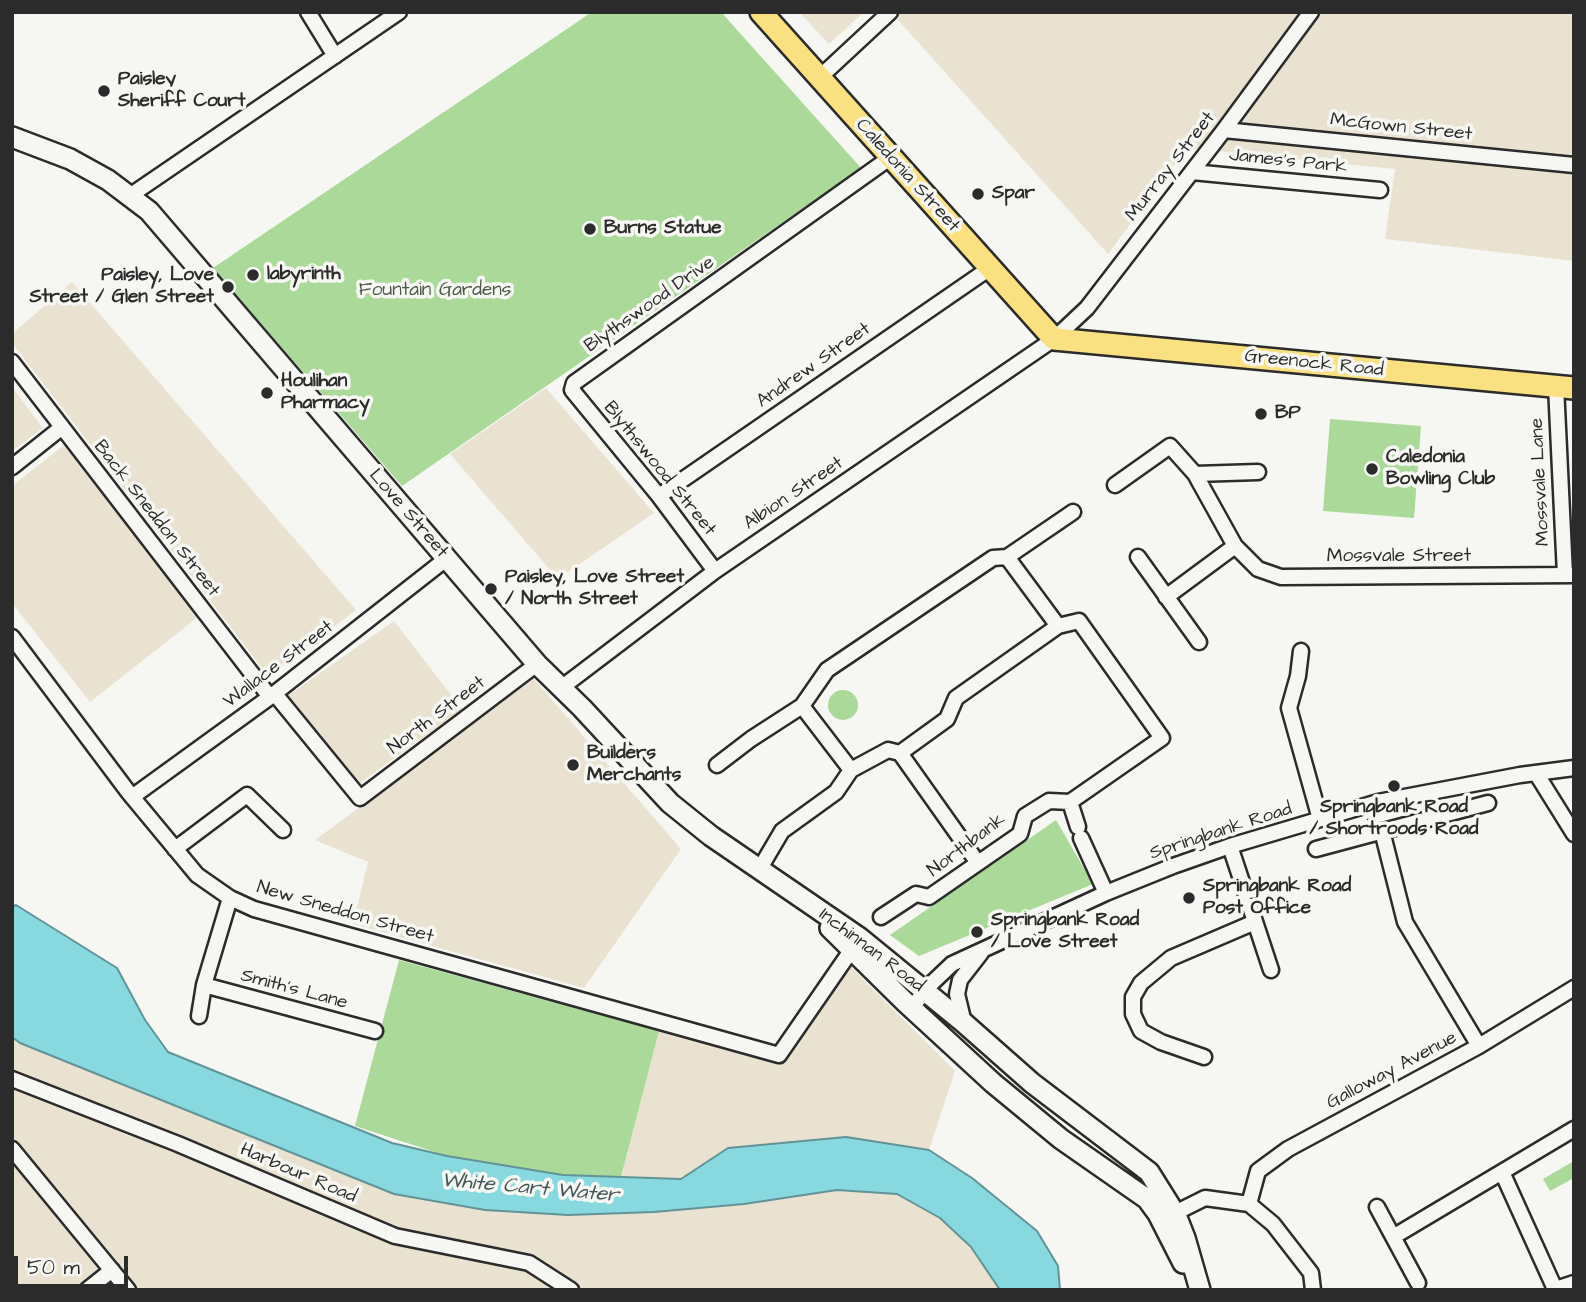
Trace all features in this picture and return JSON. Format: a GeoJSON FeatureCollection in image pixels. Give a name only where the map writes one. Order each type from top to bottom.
{"type":"FeatureCollection","features":[{"type":"Feature","properties":{"kind":"main road","name":"Caledonia Street"},"geometry":{"type":"LineString","coordinates":[[761,12],[1054,339]]}},
{"type":"Feature","properties":{"kind":"main road","name":"Greenock Road"},"geometry":{"type":"LineString","coordinates":[[1054,339],[1565,387]]}},
{"type":"Feature","properties":{"kind":"street"},"geometry":{"type":"LineString","coordinates":[[308,12],[335,56]]}},
{"type":"Feature","properties":{"kind":"street"},"geometry":{"type":"LineString","coordinates":[[131,195],[399,12]]}},
{"type":"Feature","properties":{"kind":"street"},"geometry":{"type":"LineString","coordinates":[[819,78],[890,12]]}},
{"type":"Feature","properties":{"kind":"street","name":"Murray Street"},"geometry":{"type":"LineString","coordinates":[[1054,339],[1087,308],[1311,12]]}},
{"type":"Feature","properties":{"kind":"street","name":"McGown Street"},"geometry":{"type":"LineString","coordinates":[[1224,130],[1574,165]]}},
{"type":"Feature","properties":{"kind":"street","name":"Love Street"},"geometry":{"type":"LineString","coordinates":[[13,138],[70,159],[131,195],[149,211],[537,664],[582,708],[655,789],[711,836],[800,898]]}},
{"type":"Feature","properties":{"kind":"street","name":"Blythswood Drive"},"geometry":{"type":"LineString","coordinates":[[572,390],[574,383],[891,157]]}},
{"type":"Feature","properties":{"kind":"street","name":"James's Park"},"geometry":{"type":"LineString","coordinates":[[1192,172],[1380,190]]}},
{"type":"Feature","properties":{"kind":"street","name":"Andrew Street"},"geometry":{"type":"LineString","coordinates":[[659,496],[990,268]]}},
{"type":"Feature","properties":{"kind":"street","name":"Albion Street"},"geometry":{"type":"LineString","coordinates":[[561,688],[715,571],[1054,339]]}},
{"type":"Feature","properties":{"kind":"street","name":"Back Sneddon Street"},"geometry":{"type":"LineString","coordinates":[[12,362],[272,696],[360,798]]}},
{"type":"Feature","properties":{"kind":"street","name":"Mossvale Lane"},"geometry":{"type":"LineString","coordinates":[[1565,387],[1569,575]]}},
{"type":"Feature","properties":{"kind":"street","name":"Blythswood Street"},"geometry":{"type":"LineString","coordinates":[[572,390],[659,496],[715,571]]}},
{"type":"Feature","properties":{"kind":"street"},"geometry":{"type":"LineString","coordinates":[[12,467],[61,428]]}},
{"type":"Feature","properties":{"kind":"street","name":"Mossvale Street"},"geometry":{"type":"LineString","coordinates":[[1115,485],[1170,446],[1195,474],[1235,546],[1258,569],[1281,577],[1569,575]]}},
{"type":"Feature","properties":{"kind":"street"},"geometry":{"type":"LineString","coordinates":[[1195,474],[1258,472]]}},
{"type":"Feature","properties":{"kind":"street"},"geometry":{"type":"LineString","coordinates":[[717,765],[802,706],[827,670],[993,558],[1007,557],[1073,512]]}},
{"type":"Feature","properties":{"kind":"street"},"geometry":{"type":"LineString","coordinates":[[1166,597],[1235,546]]}},
{"type":"Feature","properties":{"kind":"street"},"geometry":{"type":"LineString","coordinates":[[1007,557],[1058,626]]}},
{"type":"Feature","properties":{"kind":"street"},"geometry":{"type":"LineString","coordinates":[[1138,557],[1199,642]]}},
{"type":"Feature","properties":{"kind":"street","name":"Wallace Street"},"geometry":{"type":"LineString","coordinates":[[132,797],[272,696],[446,559]]}},
{"type":"Feature","properties":{"kind":"street"},"geometry":{"type":"LineString","coordinates":[[900,753],[947,719],[956,698],[1058,626],[1079,621],[1162,738],[1070,803],[1079,832],[1106,893]]}},
{"type":"Feature","properties":{"kind":"street","name":"New Sneddon Street"},"geometry":{"type":"LineString","coordinates":[[12,636],[132,797],[197,876],[230,898],[254,909],[779,1055],[855,943]]}},
{"type":"Feature","properties":{"kind":"street"},"geometry":{"type":"LineString","coordinates":[[1301,651],[1298,676],[1289,708],[1320,819]]}},
{"type":"Feature","properties":{"kind":"street","name":"North Street"},"geometry":{"type":"LineString","coordinates":[[360,798],[537,664]]}},
{"type":"Feature","properties":{"kind":"street"},"geometry":{"type":"LineString","coordinates":[[802,706],[850,770]]}},
{"type":"Feature","properties":{"kind":"street"},"geometry":{"type":"LineString","coordinates":[[759,870],[782,831],[836,792],[850,770],[888,751],[900,753],[978,863]]}},
{"type":"Feature","properties":{"kind":"street","name":"Springbank Road"},"geometry":{"type":"LineString","coordinates":[[912,1007],[952,964],[1106,893],[1230,846],[1378,802],[1574,768]]}},
{"type":"Feature","properties":{"kind":"street"},"geometry":{"type":"LineString","coordinates":[[1536,773],[1574,834]]}},
{"type":"Feature","properties":{"kind":"street"},"geometry":{"type":"LineString","coordinates":[[175,849],[247,794],[283,830]]}},
{"type":"Feature","properties":{"kind":"street","name":"Northbank"},"geometry":{"type":"LineString","coordinates":[[881,917],[916,894],[929,897],[1020,834],[1025,816],[1049,801],[1070,803]]}},
{"type":"Feature","properties":{"kind":"street"},"geometry":{"type":"LineString","coordinates":[[1316,849],[1488,803]]}},
{"type":"Feature","properties":{"kind":"street"},"geometry":{"type":"LineString","coordinates":[[1382,831],[1405,922],[1479,1046]]}},
{"type":"Feature","properties":{"kind":"street"},"geometry":{"type":"LineString","coordinates":[[1230,846],[1271,970]]}},
{"type":"Feature","properties":{"kind":"street"},"geometry":{"type":"LineString","coordinates":[[199,1016],[204,985],[230,898]]}},
{"type":"Feature","properties":{"kind":"street","name":"Inchinnan Road"},"geometry":{"type":"LineString","coordinates":[[800,898],[855,943],[925,991],[1032,1083],[1143,1166],[1157,1180],[1198,1290]]}},
{"type":"Feature","properties":{"kind":"street"},"geometry":{"type":"LineString","coordinates":[[1204,1057],[1161,1042],[1141,1031],[1133,1014],[1133,997],[1141,983],[1171,958],[1255,922]]}},
{"type":"Feature","properties":{"kind":"street","name":"Inchinnan Road"},"geometry":{"type":"LineString","coordinates":[[855,943],[912,1007],[1020,1105],[1061,1139],[1169,1217]]}},
{"type":"Feature","properties":{"kind":"street"},"geometry":{"type":"LineString","coordinates":[[964,1023],[957,994],[960,980],[985,949]]}},
{"type":"Feature","properties":{"kind":"street","name":"Smith's Lane"},"geometry":{"type":"LineString","coordinates":[[204,985],[375,1031]]}},
{"type":"Feature","properties":{"kind":"street","name":"Galloway Avenue"},"geometry":{"type":"LineString","coordinates":[[1249,1204],[1258,1171],[1288,1149],[1479,1046],[1574,988]]}},
{"type":"Feature","properties":{"kind":"street","name":"Harbour Road"},"geometry":{"type":"LineString","coordinates":[[12,1079],[178,1144],[395,1236],[529,1263],[571,1290]]}},
{"type":"Feature","properties":{"kind":"street"},"geometry":{"type":"LineString","coordinates":[[1393,1237],[1574,1129]]}},
{"type":"Feature","properties":{"kind":"street"},"geometry":{"type":"LineString","coordinates":[[12,1149],[128,1290]]}},
{"type":"Feature","properties":{"kind":"street"},"geometry":{"type":"LineString","coordinates":[[1502,1172],[1554,1289],[1574,1283]]}},
{"type":"Feature","properties":{"kind":"street"},"geometry":{"type":"LineString","coordinates":[[1169,1217],[1205,1198],[1249,1204],[1273,1224],[1311,1273],[1313,1290]]}},
{"type":"Feature","properties":{"kind":"street"},"geometry":{"type":"LineString","coordinates":[[1377,1207],[1418,1283]]}},
{"type":"Feature","properties":{"kind":"street"},"geometry":{"type":"LineString","coordinates":[[88,1290],[112,1270]]}},
{"type":"Feature","properties":{"kind":"shaded area"},"geometry":{"type":"Polygon","coordinates":[[[799,12],[864,12],[829,44],[799,12]]]}},
{"type":"Feature","properties":{"kind":"shaded area"},"geometry":{"type":"Polygon","coordinates":[[[891,12],[1574,12],[1574,261],[1385,239],[1395,169],[1187,148],[1108,254],[891,12]]]}},
{"type":"Feature","properties":{"kind":"shaded area"},"geometry":{"type":"Polygon","coordinates":[[[72,282],[356,610],[268,676],[12,343],[12,334],[72,282]]]}},
{"type":"Feature","properties":{"kind":"shaded area"},"geometry":{"type":"Polygon","coordinates":[[[12,387],[43,428],[12,451],[12,387]]]}},
{"type":"Feature","properties":{"kind":"shaded area"},"geometry":{"type":"Polygon","coordinates":[[[546,388],[654,513],[558,579],[450,454],[546,388]]]}},
{"type":"Feature","properties":{"kind":"shaded area"},"geometry":{"type":"Polygon","coordinates":[[[64,445],[198,617],[90,702],[12,603],[12,486],[64,445]]]}},
{"type":"Feature","properties":{"kind":"shaded area"},"geometry":{"type":"Polygon","coordinates":[[[394,621],[462,709],[360,783],[286,697],[394,621]]]}},
{"type":"Feature","properties":{"kind":"shaded area"},"geometry":{"type":"Polygon","coordinates":[[[534,679],[681,849],[584,988],[353,924],[368,862],[315,840],[534,679]]]}},
{"type":"Feature","properties":{"kind":"shaded area"},"geometry":{"type":"Polygon","coordinates":[[[849,965],[955,1071],[929,1150],[846,1137],[728,1148],[682,1179],[621,1177],[659,1031],[775,1062],[849,965]]]}},
{"type":"Feature","properties":{"kind":"shaded area"},"geometry":{"type":"Polygon","coordinates":[[[12,1037],[20,1043],[395,1194],[744,1204],[837,1190],[897,1194],[940,1218],[971,1247],[1000,1290],[12,1290],[12,1037]]]}},
{"type":"Feature","properties":{"kind":"green space","name":"Fountain Gardens"},"geometry":{"type":"Polygon","coordinates":[[[592,12],[721,12],[861,168],[402,486],[213,268],[592,12]]]}},
{"type":"Feature","properties":{"kind":"green space","name":"Caledonia Bowling Club"},"geometry":{"type":"Polygon","coordinates":[[[1330,419],[1421,426],[1414,518],[1323,511],[1330,419]]]}},
{"type":"Feature","properties":{"kind":"green space"},"geometry":{"type":"Polygon","coordinates":[[[843,690],[854,694],[858,705],[854,716],[843,720],[832,716],[828,705],[832,694],[843,690]]]}},
{"type":"Feature","properties":{"kind":"green space"},"geometry":{"type":"Polygon","coordinates":[[[1056,820],[1093,884],[919,956],[890,935],[1056,820]]]}},
{"type":"Feature","properties":{"kind":"green space"},"geometry":{"type":"Polygon","coordinates":[[[399,960],[659,1031],[621,1177],[563,1175],[447,1156],[355,1126],[399,960]]]}},
{"type":"Feature","properties":{"kind":"green space"},"geometry":{"type":"Polygon","coordinates":[[[1574,1161],[1574,1178],[1550,1191],[1543,1179],[1574,1161]]]}},
{"type":"Feature","properties":{"kind":"water","name":"White Cart Water"},"geometry":{"type":"Polygon","coordinates":[[[16,905],[117,968],[145,1020],[168,1052],[392,1143],[447,1156],[563,1175],[681,1179],[728,1148],[846,1137],[929,1150],[972,1178],[1037,1231],[1058,1266],[1060,1290],[1000,1290],[971,1247],[940,1218],[897,1194],[837,1190],[744,1204],[654,1212],[568,1215],[485,1210],[394,1194],[20,1043],[12,1037],[12,907],[16,905]]]}},
{"type":"Feature","properties":{"kind":"place","name":"Paisley Sheriff Court"},"geometry":{"type":"Point","coordinates":[104,91]}},
{"type":"Feature","properties":{"kind":"place","name":"Spar"},"geometry":{"type":"Point","coordinates":[978,194]}},
{"type":"Feature","properties":{"kind":"place","name":"Burns Statue"},"geometry":{"type":"Point","coordinates":[590,229]}},
{"type":"Feature","properties":{"kind":"place","name":"labyrinth"},"geometry":{"type":"Point","coordinates":[253,275]}},
{"type":"Feature","properties":{"kind":"place","name":"Paisley, Love Street / Glen Street"},"geometry":{"type":"Point","coordinates":[228,287]}},
{"type":"Feature","properties":{"kind":"place","name":"Houlihan Pharmacy"},"geometry":{"type":"Point","coordinates":[267,393]}},
{"type":"Feature","properties":{"kind":"place","name":"BP"},"geometry":{"type":"Point","coordinates":[1261,414]}},
{"type":"Feature","properties":{"kind":"place","name":"Caledonia Bowling Club"},"geometry":{"type":"Point","coordinates":[1372,469]}},
{"type":"Feature","properties":{"kind":"place","name":"Paisley, Love Street / North Street"},"geometry":{"type":"Point","coordinates":[491,589]}},
{"type":"Feature","properties":{"kind":"place","name":"Builders Merchants"},"geometry":{"type":"Point","coordinates":[573,765]}},
{"type":"Feature","properties":{"kind":"place","name":"Springbank Road / Shortroods Road"},"geometry":{"type":"Point","coordinates":[1394,786]}},
{"type":"Feature","properties":{"kind":"place","name":"Springbank Road Post Office"},"geometry":{"type":"Point","coordinates":[1189,898]}},
{"type":"Feature","properties":{"kind":"place","name":"Springbank Road / Love Street"},"geometry":{"type":"Point","coordinates":[977,932]}}]}
